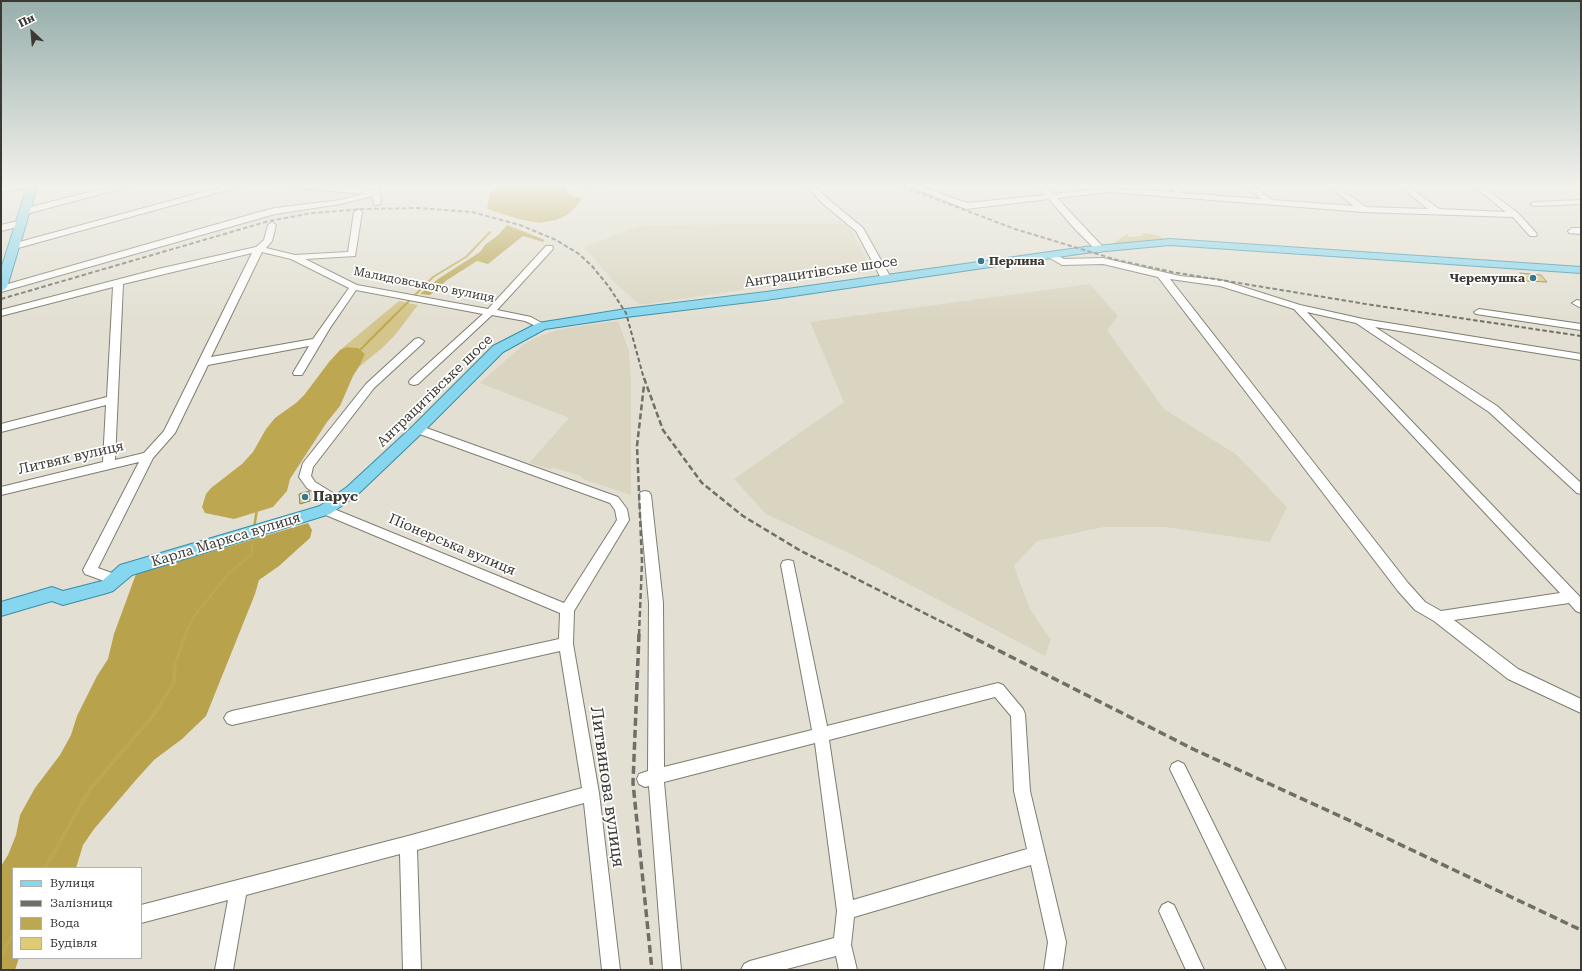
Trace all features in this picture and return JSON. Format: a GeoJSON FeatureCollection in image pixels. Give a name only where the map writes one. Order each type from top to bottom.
{"type":"FeatureCollection","features":[{"type":"Feature","properties":{"kind":"main road"},"geometry":{"type":"LineString","coordinates":[[1,288],[20,229]]}},
{"type":"Feature","properties":{"kind":"main road","name":"Антрацитівське шосе"},"geometry":{"type":"LineString","coordinates":[[331,505],[352,491],[418,429],[498,349],[542,326],[626,313],[766,296],[1100,249],[1170,242],[1581,270]]}},
{"type":"Feature","properties":{"kind":"main road","name":"Карла Маркса вулиця"},"geometry":{"type":"LineString","coordinates":[[2,610],[52,594],[64,598],[107,586],[120,575],[331,505]]}},
{"type":"Feature","properties":{"kind":"street"},"geometry":{"type":"LineString","coordinates":[[15,246],[75,229]]}},
{"type":"Feature","properties":{"kind":"street"},"geometry":{"type":"LineString","coordinates":[[1,288],[208,229]]}},
{"type":"Feature","properties":{"kind":"street"},"geometry":{"type":"LineString","coordinates":[[120,575],[90,570],[148,456],[169,433],[259,249],[268,241],[271,229]]}},
{"type":"Feature","properties":{"kind":"street"},"geometry":{"type":"LineString","coordinates":[[294,257],[352,254],[356,229]]}},
{"type":"Feature","properties":{"kind":"street"},"geometry":{"type":"LineString","coordinates":[[859,229],[886,278]]}},
{"type":"Feature","properties":{"kind":"street"},"geometry":{"type":"LineString","coordinates":[[1080,229],[1100,249]]}},
{"type":"Feature","properties":{"kind":"street"},"geometry":{"type":"LineString","coordinates":[[1528,229],[1533,234]]}},
{"type":"Feature","properties":{"kind":"street"},"geometry":{"type":"LineString","coordinates":[[414,382],[490,312],[549,248]]}},
{"type":"Feature","properties":{"kind":"street","name":"Малидовського вулиця"},"geometry":{"type":"LineString","coordinates":[[1,313],[118,282],[259,249],[294,257],[354,287],[528,319],[542,326]]}},
{"type":"Feature","properties":{"kind":"street"},"geometry":{"type":"LineString","coordinates":[[1053,256],[1062,262],[1103,261],[1180,279],[1221,283],[1297,307],[1359,321],[1581,357]]}},
{"type":"Feature","properties":{"kind":"street"},"geometry":{"type":"LineString","coordinates":[[1161,274],[1403,587],[1420,606],[1439,617],[1513,674],[1581,706]]}},
{"type":"Feature","properties":{"kind":"street"},"geometry":{"type":"LineString","coordinates":[[109,464],[118,282]]}},
{"type":"Feature","properties":{"kind":"street"},"geometry":{"type":"LineString","coordinates":[[298,373],[325,327],[354,287]]}},
{"type":"Feature","properties":{"kind":"street"},"geometry":{"type":"LineString","coordinates":[[1297,307],[1581,607]]}},
{"type":"Feature","properties":{"kind":"street"},"geometry":{"type":"LineString","coordinates":[[1479,312],[1581,327]]}},
{"type":"Feature","properties":{"kind":"street"},"geometry":{"type":"LineString","coordinates":[[1359,321],[1493,409],[1581,490]]}},
{"type":"Feature","properties":{"kind":"street"},"geometry":{"type":"LineString","coordinates":[[204,362],[317,341]]}},
{"type":"Feature","properties":{"kind":"street","name":"Піонерська вулиця"},"geometry":{"type":"LineString","coordinates":[[419,341],[370,386],[307,466],[305,477],[331,505],[567,610]]}},
{"type":"Feature","properties":{"kind":"street"},"geometry":{"type":"LineString","coordinates":[[1,428],[111,400]]}},
{"type":"Feature","properties":{"kind":"street"},"geometry":{"type":"LineString","coordinates":[[418,429],[614,500],[621,509],[623,520],[567,610]]}},
{"type":"Feature","properties":{"kind":"street","name":"Литвяк вулиця"},"geometry":{"type":"LineString","coordinates":[[1,490],[148,456]]}},
{"type":"Feature","properties":{"kind":"street"},"geometry":{"type":"LineString","coordinates":[[645,495],[656,603],[651,778],[672,970]]}},
{"type":"Feature","properties":{"kind":"street"},"geometry":{"type":"LineString","coordinates":[[788,564],[821,735],[846,911],[842,945],[848,970]]}},
{"type":"Feature","properties":{"kind":"street"},"geometry":{"type":"LineString","coordinates":[[1439,617],[1571,597]]}},
{"type":"Feature","properties":{"kind":"street","name":"Литвинова вулиця"},"geometry":{"type":"LineString","coordinates":[[567,610],[566,644],[591,793],[612,970]]}},
{"type":"Feature","properties":{"kind":"street"},"geometry":{"type":"LineString","coordinates":[[232,718],[566,644]]}},
{"type":"Feature","properties":{"kind":"street"},"geometry":{"type":"LineString","coordinates":[[651,778],[998,690],[1018,714],[1022,791],[1057,942],[1053,970]]}},
{"type":"Feature","properties":{"kind":"street"},"geometry":{"type":"LineString","coordinates":[[1178,769],[1277,970]]}},
{"type":"Feature","properties":{"kind":"street"},"geometry":{"type":"LineString","coordinates":[[142,914],[238,890],[591,793]]}},
{"type":"Feature","properties":{"kind":"street"},"geometry":{"type":"LineString","coordinates":[[408,844],[412,970]]}},
{"type":"Feature","properties":{"kind":"street"},"geometry":{"type":"LineString","coordinates":[[846,911],[1037,855]]}},
{"type":"Feature","properties":{"kind":"street"},"geometry":{"type":"LineString","coordinates":[[224,970],[238,890]]}},
{"type":"Feature","properties":{"kind":"street"},"geometry":{"type":"LineString","coordinates":[[1168,911],[1195,970]]}},
{"type":"Feature","properties":{"kind":"street"},"geometry":{"type":"LineString","coordinates":[[750,970],[842,945]]}},
{"type":"Feature","properties":{"kind":"shaded area"},"geometry":{"type":"Polygon","coordinates":[[[503,229],[518,229],[545,240],[543,242],[523,236],[488,264],[477,261],[447,280],[430,295],[420,294],[438,279],[480,252],[485,245],[503,229]]]}},
{"type":"Feature","properties":{"kind":"shaded area"},"geometry":{"type":"Polygon","coordinates":[[[630,229],[851,229],[872,271],[640,305],[616,284],[584,247],[630,229]]]}},
{"type":"Feature","properties":{"kind":"shaded area"},"geometry":{"type":"Polygon","coordinates":[[[1142,233],[1157,235],[1164,239],[1162,241],[1119,244],[1115,242],[1127,234],[1129,237],[1143,236],[1142,233]]]}},
{"type":"Feature","properties":{"kind":"shaded area"},"geometry":{"type":"Polygon","coordinates":[[[1090,284],[1118,316],[1107,330],[1164,409],[1237,455],[1287,507],[1270,542],[1165,527],[1104,527],[1037,541],[1014,566],[1030,609],[1051,640],[1045,656],[861,559],[766,514],[734,479],[844,402],[810,322],[1090,284]]]}},
{"type":"Feature","properties":{"kind":"shaded area"},"geometry":{"type":"Polygon","coordinates":[[[399,301],[418,305],[395,335],[359,367],[365,354],[358,348],[347,347],[340,350],[399,301]]]}},
{"type":"Feature","properties":{"kind":"shaded area"},"geometry":{"type":"Polygon","coordinates":[[[618,321],[629,351],[631,380],[631,495],[582,479],[581,476],[554,468],[549,469],[529,463],[569,418],[480,383],[523,345],[537,337],[558,330],[618,321]]]}},
{"type":"Feature","properties":{"kind":"shaded area"},"geometry":{"type":"Polygon","coordinates":[[[308,523],[312,530],[310,538],[279,566],[259,580],[255,594],[206,716],[182,739],[154,760],[135,781],[94,829],[83,845],[76,867],[12,867],[12,959],[19,959],[15,970],[1,970],[1,866],[8,855],[16,835],[20,815],[35,788],[60,755],[71,735],[77,716],[97,676],[108,659],[114,634],[136,574],[308,523]]]}},
{"type":"Feature","properties":{"kind":"water"},"geometry":{"type":"Polygon","coordinates":[[[347,347],[358,348],[365,354],[353,376],[340,406],[327,422],[290,479],[287,491],[273,507],[234,519],[205,513],[202,507],[206,494],[211,488],[242,464],[253,452],[266,429],[275,418],[296,403],[305,394],[329,362],[340,350],[347,347]]]}},
{"type":"Feature","properties":{"kind":"building","name":"Черемушка"},"geometry":{"type":"Polygon","coordinates":[[[1520,273],[1541,275],[1547,282],[1526,281],[1520,273]]]}},
{"type":"Feature","properties":{"kind":"building","name":"Парус"},"geometry":{"type":"Polygon","coordinates":[[[309,491],[310,501],[300,504],[299,494],[309,491]]]}},
{"type":"Feature","properties":{"kind":"waterway"},"geometry":{"type":"LineString","coordinates":[[358,352],[433,277],[466,257],[490,232]]}},
{"type":"Feature","properties":{"kind":"waterway"},"geometry":{"type":"LineString","coordinates":[[254,528],[257,509]]}},
{"type":"Feature","properties":{"kind":"waterway"},"geometry":{"type":"LineString","coordinates":[[185,635],[195,615],[228,574],[251,555],[254,534]]}},
{"type":"Feature","properties":{"kind":"waterway"},"geometry":{"type":"LineString","coordinates":[[46,867],[90,789],[152,717],[174,683],[175,664],[186,634]]}},
{"type":"Feature","properties":{"kind":"waterway"},"geometry":{"type":"LineString","coordinates":[[1,956],[12,936]]}},
{"type":"Feature","properties":{"kind":"railway"},"geometry":{"type":"LineString","coordinates":[[1,299],[240,229]]}},
{"type":"Feature","properties":{"kind":"railway"},"geometry":{"type":"LineString","coordinates":[[530,229],[556,240],[579,254],[592,266],[609,287],[626,313],[644,379]]}},
{"type":"Feature","properties":{"kind":"railway"},"geometry":{"type":"LineString","coordinates":[[1016,229],[1117,260],[1172,272],[1372,305],[1581,336]]}},
{"type":"Feature","properties":{"kind":"railway"},"geometry":{"type":"LineString","coordinates":[[644,378],[663,430],[702,483],[743,516],[801,551],[968,635]]}},
{"type":"Feature","properties":{"kind":"railway"},"geometry":{"type":"LineString","coordinates":[[639,635],[642,562],[637,446],[644,385]]}},
{"type":"Feature","properties":{"kind":"railway"},"geometry":{"type":"LineString","coordinates":[[639,634],[633,783],[652,970]]}},
{"type":"Feature","properties":{"kind":"railway"},"geometry":{"type":"LineString","coordinates":[[966,634],[1195,750],[1342,817],[1581,930]]}},
{"type":"Feature","properties":{"kind":"place","name":"Перлина"},"geometry":{"type":"Point","coordinates":[981,261]}},
{"type":"Feature","properties":{"kind":"place","name":"Черемушка"},"geometry":{"type":"Point","coordinates":[1533,278]}},
{"type":"Feature","properties":{"kind":"place","name":"Парус"},"geometry":{"type":"Point","coordinates":[305,497]}}]}
